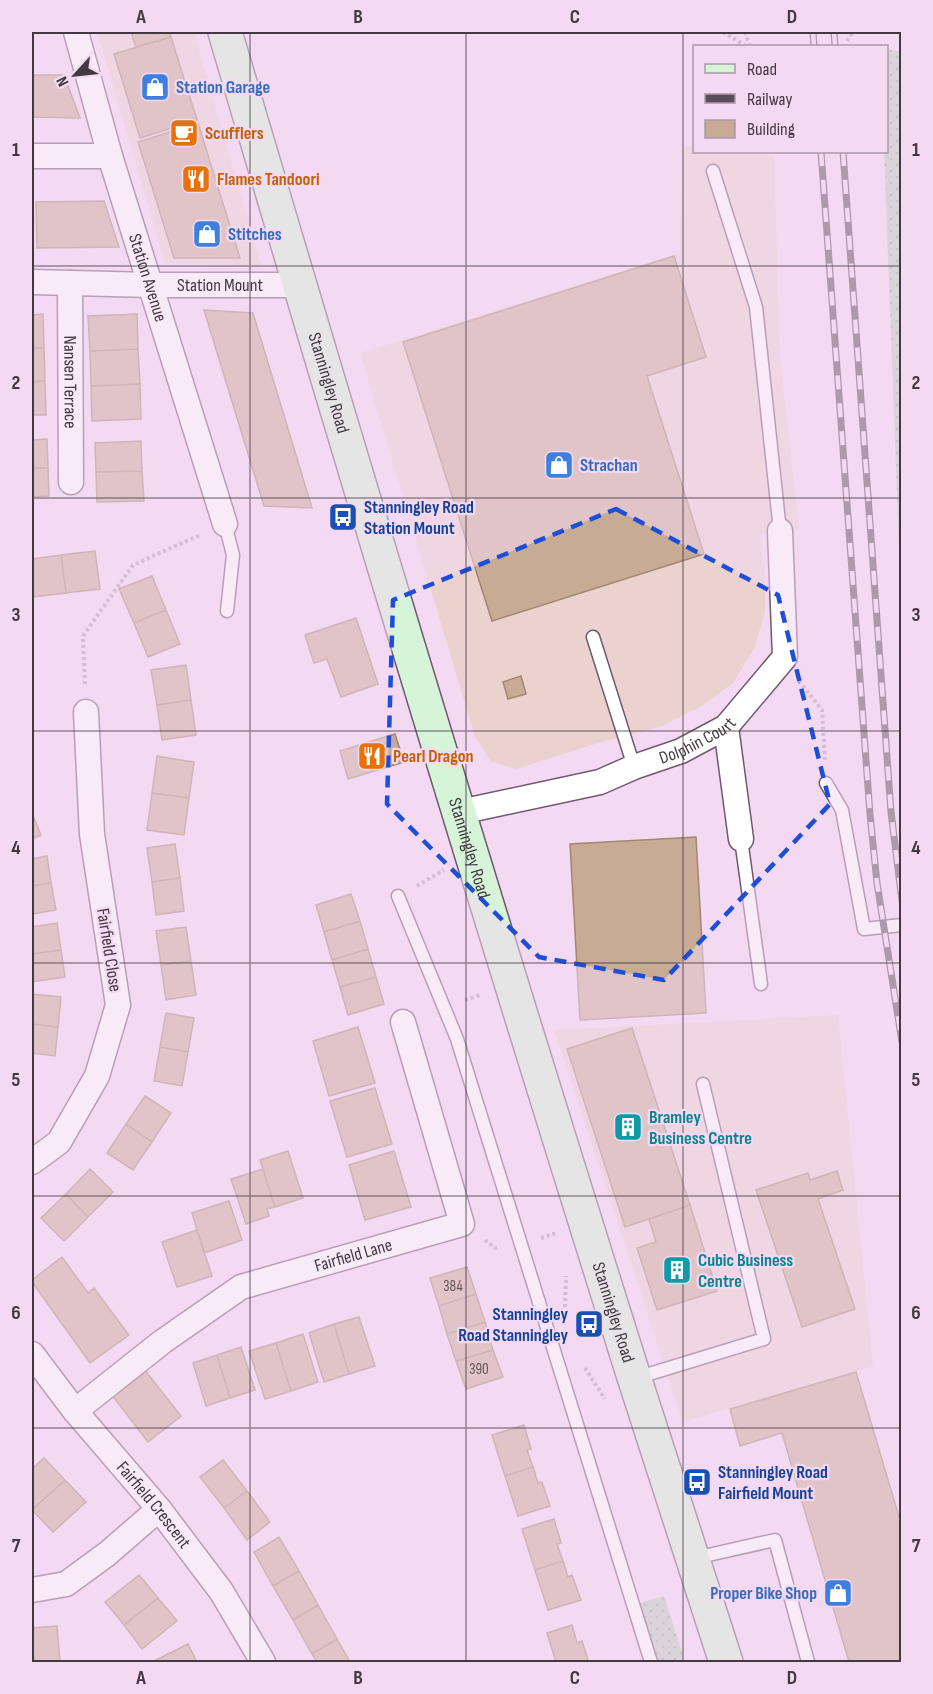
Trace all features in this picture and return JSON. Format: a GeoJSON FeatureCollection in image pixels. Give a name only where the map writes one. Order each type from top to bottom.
{"type":"FeatureCollection","features":[{"type":"Feature","properties":{"kind":"street","name":"Station Avenue"},"geometry":{"type":"LineString","coordinates":[[76,32],[110,156],[225,524]]}},
{"type":"Feature","properties":{"kind":"street","name":"Stanningley Road"},"geometry":{"type":"LineString","coordinates":[[225,32],[299,285],[460,812],[635,1378],[726,1662]]}},
{"type":"Feature","properties":{"kind":"street"},"geometry":{"type":"LineString","coordinates":[[32,156],[110,156]]}},
{"type":"Feature","properties":{"kind":"street","name":"Station Mount"},"geometry":{"type":"LineString","coordinates":[[32,282],[299,285]]}},
{"type":"Feature","properties":{"kind":"street","name":"Nansen Terrace"},"geometry":{"type":"LineString","coordinates":[[70,283],[71,482]]}},
{"type":"Feature","properties":{"kind":"street"},"geometry":{"type":"LineString","coordinates":[[780,531],[785,657],[780,663]]}},
{"type":"Feature","properties":{"kind":"street","name":"Dolphin Court"},"geometry":{"type":"LineString","coordinates":[[460,812],[600,782],[634,767],[681,751],[726,727],[780,663]]}},
{"type":"Feature","properties":{"kind":"street","name":"Fairfield Close"},"geometry":{"type":"LineString","coordinates":[[32,1162],[59,1142],[97,1076],[118,1005],[92,834],[86,712]]}},
{"type":"Feature","properties":{"kind":"street"},"geometry":{"type":"LineString","coordinates":[[726,727],[741,839]]}},
{"type":"Feature","properties":{"kind":"street","name":"Fairfield Lane"},"geometry":{"type":"LineString","coordinates":[[75,1411],[162,1342],[241,1287],[462,1224],[403,1022]]}},
{"type":"Feature","properties":{"kind":"street","name":"Fairfield Crescent"},"geometry":{"type":"LineString","coordinates":[[32,1354],[75,1411],[159,1509],[221,1591],[262,1662]]}},
{"type":"Feature","properties":{"kind":"street"},"geometry":{"type":"LineString","coordinates":[[32,1590],[66,1584],[107,1554],[159,1509]]}},
{"type":"Feature","properties":{"kind":"lane"},"geometry":{"type":"LineString","coordinates":[[713,171],[756,307],[780,531]]}},
{"type":"Feature","properties":{"kind":"lane"},"geometry":{"type":"LineString","coordinates":[[225,524],[233,555],[227,611]]}},
{"type":"Feature","properties":{"kind":"lane"},"geometry":{"type":"LineString","coordinates":[[592,637],[634,767]]}},
{"type":"Feature","properties":{"kind":"lane"},"geometry":{"type":"LineString","coordinates":[[826,783],[842,810],[864,929],[902,925]]}},
{"type":"Feature","properties":{"kind":"lane"},"geometry":{"type":"LineString","coordinates":[[741,839],[761,984]]}},
{"type":"Feature","properties":{"kind":"lane"},"geometry":{"type":"LineString","coordinates":[[398,896],[457,1039],[651,1662]]}},
{"type":"Feature","properties":{"kind":"lane"},"geometry":{"type":"LineString","coordinates":[[635,1378],[764,1339],[703,1084]]}},
{"type":"Feature","properties":{"kind":"lane"},"geometry":{"type":"LineString","coordinates":[[693,1558],[775,1540],[808,1662]]}},
{"type":"Feature","properties":{"kind":"path"},"geometry":{"type":"LineString","coordinates":[[723,32],[746,45]]}},
{"type":"Feature","properties":{"kind":"path"},"geometry":{"type":"LineString","coordinates":[[847,41],[853,32]]}},
{"type":"Feature","properties":{"kind":"path"},"geometry":{"type":"LineString","coordinates":[[86,712],[83,636],[133,565],[225,524]]}},
{"type":"Feature","properties":{"kind":"path"},"geometry":{"type":"LineString","coordinates":[[780,663],[799,680],[822,710],[826,783]]}},
{"type":"Feature","properties":{"kind":"path"},"geometry":{"type":"LineString","coordinates":[[398,896],[473,854]]}},
{"type":"Feature","properties":{"kind":"highlighted area"},"geometry":{"type":"Polygon","coordinates":[[[616,509],[778,595],[830,804],[664,980],[539,957],[387,804],[393,600],[616,509]]]}},
{"type":"Feature","properties":{"kind":"shaded area"},"geometry":{"type":"Polygon","coordinates":[[[97,32],[194,32],[261,266],[165,263],[97,32]]]}},
{"type":"Feature","properties":{"kind":"shaded area"},"geometry":{"type":"Polygon","coordinates":[[[693,144],[693,153],[759,153],[774,157],[780,358],[799,529],[759,535],[765,575],[765,612],[754,649],[733,683],[700,707],[660,727],[605,741],[516,769],[491,762],[475,737],[360,353],[680,253],[681,149],[693,144]]]}},
{"type":"Feature","properties":{"kind":"shaded area"},"geometry":{"type":"Polygon","coordinates":[[[838,1015],[873,1366],[683,1422],[554,1030],[838,1015]]]}},
{"type":"Feature","properties":{"kind":"green space"},"geometry":{"type":"Polygon","coordinates":[[[888,49],[902,52],[901,600],[884,153],[888,153],[888,49]]]}},
{"type":"Feature","properties":{"kind":"green space"},"geometry":{"type":"Polygon","coordinates":[[[664,1596],[685,1662],[651,1662],[633,1605],[664,1596]]]}},
{"type":"Feature","properties":{"kind":"building"},"geometry":{"type":"Polygon","coordinates":[[[131,32],[169,32],[171,37],[136,47],[131,32]]]}},
{"type":"Feature","properties":{"kind":"building","name":"Station Garage"},"geometry":{"type":"Polygon","coordinates":[[[171,37],[197,120],[140,138],[114,54],[171,37]]]}},
{"type":"Feature","properties":{"kind":"building"},"geometry":{"type":"Polygon","coordinates":[[[32,75],[64,75],[80,118],[32,117],[32,75]]]}},
{"type":"Feature","properties":{"kind":"building"},"geometry":{"type":"Polygon","coordinates":[[[198,123],[240,258],[174,258],[138,142],[198,123]]]}},
{"type":"Feature","properties":{"kind":"building"},"geometry":{"type":"Polygon","coordinates":[[[104,201],[119,247],[37,248],[36,202],[104,201]]]}},
{"type":"Feature","properties":{"kind":"building","name":"Strachan"},"geometry":{"type":"Polygon","coordinates":[[[674,256],[706,357],[647,376],[704,554],[492,621],[403,342],[674,256]]]}},
{"type":"Feature","properties":{"kind":"building"},"geometry":{"type":"Polygon","coordinates":[[[204,310],[253,313],[312,508],[264,506],[204,310]]]}},
{"type":"Feature","properties":{"kind":"building"},"geometry":{"type":"Polygon","coordinates":[[[43,314],[44,348],[32,348],[32,315],[43,314]]]}},
{"type":"Feature","properties":{"kind":"building"},"geometry":{"type":"Polygon","coordinates":[[[137,314],[138,349],[90,351],[88,316],[137,314]]]}},
{"type":"Feature","properties":{"kind":"building"},"geometry":{"type":"Polygon","coordinates":[[[32,348],[44,348],[45,381],[32,382],[32,348]]]}},
{"type":"Feature","properties":{"kind":"building"},"geometry":{"type":"Polygon","coordinates":[[[138,349],[140,384],[91,386],[90,351],[138,349]]]}},
{"type":"Feature","properties":{"kind":"building"},"geometry":{"type":"Polygon","coordinates":[[[45,381],[46,415],[32,415],[32,382],[45,381]]]}},
{"type":"Feature","properties":{"kind":"building"},"geometry":{"type":"Polygon","coordinates":[[[140,384],[141,419],[92,421],[91,386],[140,384]]]}},
{"type":"Feature","properties":{"kind":"building"},"geometry":{"type":"Polygon","coordinates":[[[47,439],[48,468],[32,468],[32,440],[47,439]]]}},
{"type":"Feature","properties":{"kind":"building"},"geometry":{"type":"Polygon","coordinates":[[[141,441],[142,471],[96,472],[95,443],[141,441]]]}},
{"type":"Feature","properties":{"kind":"building"},"geometry":{"type":"Polygon","coordinates":[[[32,468],[48,468],[49,496],[32,497],[32,468]]]}},
{"type":"Feature","properties":{"kind":"building"},"geometry":{"type":"Polygon","coordinates":[[[142,471],[144,501],[97,502],[96,472],[142,471]]]}},
{"type":"Feature","properties":{"kind":"building"},"geometry":{"type":"Polygon","coordinates":[[[95,551],[100,589],[66,593],[61,555],[95,551]]]}},
{"type":"Feature","properties":{"kind":"building"},"geometry":{"type":"Polygon","coordinates":[[[61,555],[66,593],[32,597],[32,559],[61,555]]]}},
{"type":"Feature","properties":{"kind":"building"},"geometry":{"type":"Polygon","coordinates":[[[152,576],[166,610],[134,623],[119,589],[152,576]]]}},
{"type":"Feature","properties":{"kind":"building"},"geometry":{"type":"Polygon","coordinates":[[[166,610],[180,644],[148,657],[134,623],[166,610]]]}},
{"type":"Feature","properties":{"kind":"building"},"geometry":{"type":"Polygon","coordinates":[[[356,618],[378,684],[341,697],[327,659],[314,663],[305,635],[356,618]]]}},
{"type":"Feature","properties":{"kind":"building"},"geometry":{"type":"Polygon","coordinates":[[[186,665],[191,700],[157,705],[151,670],[186,665]]]}},
{"type":"Feature","properties":{"kind":"building"},"geometry":{"type":"Polygon","coordinates":[[[521,676],[526,694],[508,699],[503,682],[521,676]]]}},
{"type":"Feature","properties":{"kind":"building"},"geometry":{"type":"Polygon","coordinates":[[[191,700],[196,735],[162,740],[157,705],[191,700]]]}},
{"type":"Feature","properties":{"kind":"building","name":"Pearl Dragon"},"geometry":{"type":"Polygon","coordinates":[[[395,734],[404,762],[348,779],[340,751],[395,734]]]}},
{"type":"Feature","properties":{"kind":"building"},"geometry":{"type":"Polygon","coordinates":[[[157,756],[194,762],[189,798],[152,793],[157,756]]]}},
{"type":"Feature","properties":{"kind":"building"},"geometry":{"type":"Polygon","coordinates":[[[152,793],[189,798],[184,835],[147,830],[152,793]]]}},
{"type":"Feature","properties":{"kind":"building"},"geometry":{"type":"Polygon","coordinates":[[[32,813],[41,835],[32,839],[32,813]]]}},
{"type":"Feature","properties":{"kind":"building"},"geometry":{"type":"Polygon","coordinates":[[[696,837],[706,1013],[580,1020],[570,844],[696,837]]]}},
{"type":"Feature","properties":{"kind":"building"},"geometry":{"type":"Polygon","coordinates":[[[175,844],[180,878],[152,882],[147,848],[175,844]]]}},
{"type":"Feature","properties":{"kind":"building"},"geometry":{"type":"Polygon","coordinates":[[[47,856],[51,883],[32,886],[32,859],[47,856]]]}},
{"type":"Feature","properties":{"kind":"building"},"geometry":{"type":"Polygon","coordinates":[[[180,878],[184,911],[156,915],[152,882],[180,878]]]}},
{"type":"Feature","properties":{"kind":"building"},"geometry":{"type":"Polygon","coordinates":[[[51,883],[56,910],[32,914],[32,886],[51,883]]]}},
{"type":"Feature","properties":{"kind":"building"},"geometry":{"type":"Polygon","coordinates":[[[351,894],[360,921],[324,932],[316,905],[351,894]]]}},
{"type":"Feature","properties":{"kind":"building"},"geometry":{"type":"Polygon","coordinates":[[[360,921],[368,949],[332,960],[324,932],[360,921]]]}},
{"type":"Feature","properties":{"kind":"building"},"geometry":{"type":"Polygon","coordinates":[[[57,923],[61,950],[32,954],[32,927],[57,923]]]}},
{"type":"Feature","properties":{"kind":"building"},"geometry":{"type":"Polygon","coordinates":[[[186,927],[191,961],[161,965],[156,931],[186,927]]]}},
{"type":"Feature","properties":{"kind":"building"},"geometry":{"type":"Polygon","coordinates":[[[368,949],[376,977],[340,987],[332,960],[368,949]]]}},
{"type":"Feature","properties":{"kind":"building"},"geometry":{"type":"Polygon","coordinates":[[[61,950],[65,977],[32,982],[32,954],[61,950]]]}},
{"type":"Feature","properties":{"kind":"building"},"geometry":{"type":"Polygon","coordinates":[[[191,961],[196,995],[166,1000],[161,965],[191,961]]]}},
{"type":"Feature","properties":{"kind":"building"},"geometry":{"type":"Polygon","coordinates":[[[376,977],[384,1004],[348,1015],[340,987],[376,977]]]}},
{"type":"Feature","properties":{"kind":"building"},"geometry":{"type":"Polygon","coordinates":[[[32,994],[61,997],[58,1027],[32,1024],[32,994]]]}},
{"type":"Feature","properties":{"kind":"building"},"geometry":{"type":"Polygon","coordinates":[[[166,1013],[194,1018],[188,1052],[160,1047],[166,1013]]]}},
{"type":"Feature","properties":{"kind":"building"},"geometry":{"type":"Polygon","coordinates":[[[32,1024],[58,1027],[55,1056],[32,1053],[32,1024]]]}},
{"type":"Feature","properties":{"kind":"building"},"geometry":{"type":"Polygon","coordinates":[[[358,1027],[375,1083],[329,1096],[313,1041],[358,1027]]]}},
{"type":"Feature","properties":{"kind":"building","name":"Bramley Business Centre"},"geometry":{"type":"Polygon","coordinates":[[[632,1028],[690,1205],[625,1227],[567,1049],[632,1028]]]}},
{"type":"Feature","properties":{"kind":"building"},"geometry":{"type":"Polygon","coordinates":[[[160,1047],[188,1052],[182,1086],[154,1081],[160,1047]]]}},
{"type":"Feature","properties":{"kind":"building"},"geometry":{"type":"Polygon","coordinates":[[[375,1088],[392,1144],[347,1157],[330,1101],[375,1088]]]}},
{"type":"Feature","properties":{"kind":"building"},"geometry":{"type":"Polygon","coordinates":[[[145,1096],[171,1113],[152,1142],[126,1124],[145,1096]]]}},
{"type":"Feature","properties":{"kind":"building"},"geometry":{"type":"Polygon","coordinates":[[[126,1124],[152,1142],[133,1170],[107,1153],[126,1124]]]}},
{"type":"Feature","properties":{"kind":"building"},"geometry":{"type":"Polygon","coordinates":[[[288,1151],[303,1198],[275,1207],[260,1160],[288,1151]]]}},
{"type":"Feature","properties":{"kind":"building"},"geometry":{"type":"Polygon","coordinates":[[[394,1151],[411,1207],[365,1220],[349,1165],[394,1151]]]}},
{"type":"Feature","properties":{"kind":"building"},"geometry":{"type":"Polygon","coordinates":[[[90,1169],[113,1192],[88,1217],[66,1194],[90,1169]]]}},
{"type":"Feature","properties":{"kind":"building"},"geometry":{"type":"Polygon","coordinates":[[[263,1169],[275,1207],[267,1209],[269,1216],[246,1224],[231,1179],[263,1169]]]}},
{"type":"Feature","properties":{"kind":"building"},"geometry":{"type":"Polygon","coordinates":[[[837,1171],[843,1190],[818,1199],[855,1309],[802,1327],[756,1190],[808,1173],[810,1180],[837,1171]]]}},
{"type":"Feature","properties":{"kind":"building"},"geometry":{"type":"Polygon","coordinates":[[[66,1194],[88,1217],[64,1241],[41,1218],[66,1194]]]}},
{"type":"Feature","properties":{"kind":"building"},"geometry":{"type":"Polygon","coordinates":[[[229,1201],[242,1240],[204,1253],[192,1213],[229,1201]]]}},
{"type":"Feature","properties":{"kind":"building","name":"Cubic Business Centre"},"geometry":{"type":"Polygon","coordinates":[[[690,1205],[717,1291],[657,1310],[637,1248],[656,1242],[649,1219],[690,1205]]]}},
{"type":"Feature","properties":{"kind":"building"},"geometry":{"type":"Polygon","coordinates":[[[197,1230],[212,1276],[177,1287],[162,1242],[197,1230]]]}},
{"type":"Feature","properties":{"kind":"building"},"geometry":{"type":"Polygon","coordinates":[[[62,1257],[88,1293],[94,1288],[129,1335],[90,1363],[32,1282],[62,1257]]]}},
{"type":"Feature","properties":{"kind":"building"},"geometry":{"type":"Polygon","coordinates":[[[467,1267],[476,1294],[439,1306],[430,1278],[467,1267]]]}},
{"type":"Feature","properties":{"kind":"building"},"geometry":{"type":"Polygon","coordinates":[[[476,1294],[485,1322],[447,1334],[439,1306],[476,1294]]]}},
{"type":"Feature","properties":{"kind":"building"},"geometry":{"type":"Polygon","coordinates":[[[359,1317],[375,1366],[349,1374],[334,1324],[359,1317]]]}},
{"type":"Feature","properties":{"kind":"building"},"geometry":{"type":"Polygon","coordinates":[[[485,1322],[493,1350],[456,1361],[447,1334],[485,1322]]]}},
{"type":"Feature","properties":{"kind":"building"},"geometry":{"type":"Polygon","coordinates":[[[334,1324],[349,1374],[324,1382],[309,1333],[334,1324]]]}},
{"type":"Feature","properties":{"kind":"building"},"geometry":{"type":"Polygon","coordinates":[[[303,1334],[318,1382],[291,1391],[276,1343],[303,1334]]]}},
{"type":"Feature","properties":{"kind":"building"},"geometry":{"type":"Polygon","coordinates":[[[276,1343],[291,1391],[265,1399],[249,1351],[276,1343]]]}},
{"type":"Feature","properties":{"kind":"building"},"geometry":{"type":"Polygon","coordinates":[[[241,1347],[255,1390],[230,1398],[217,1355],[241,1347]]]}},
{"type":"Feature","properties":{"kind":"building"},"geometry":{"type":"Polygon","coordinates":[[[493,1350],[503,1377],[466,1389],[456,1361],[493,1350]]]}},
{"type":"Feature","properties":{"kind":"building"},"geometry":{"type":"Polygon","coordinates":[[[217,1355],[230,1398],[206,1406],[193,1363],[217,1355]]]}},
{"type":"Feature","properties":{"kind":"building"},"geometry":{"type":"Polygon","coordinates":[[[144,1369],[181,1416],[148,1442],[112,1395],[144,1369]]]}},
{"type":"Feature","properties":{"kind":"building"},"geometry":{"type":"Polygon","coordinates":[[[856,1372],[902,1527],[902,1662],[849,1662],[782,1433],[740,1446],[730,1409],[856,1372]]]}},
{"type":"Feature","properties":{"kind":"building"},"geometry":{"type":"Polygon","coordinates":[[[524,1425],[531,1449],[527,1450],[533,1467],[505,1476],[492,1435],[524,1425]]]}},
{"type":"Feature","properties":{"kind":"building"},"geometry":{"type":"Polygon","coordinates":[[[44,1458],[65,1480],[32,1510],[32,1469],[44,1458]]]}},
{"type":"Feature","properties":{"kind":"building"},"geometry":{"type":"Polygon","coordinates":[[[223,1460],[247,1491],[224,1508],[200,1477],[223,1460]]]}},
{"type":"Feature","properties":{"kind":"building"},"geometry":{"type":"Polygon","coordinates":[[[533,1467],[538,1483],[542,1482],[550,1506],[518,1516],[505,1476],[533,1467]]]}},
{"type":"Feature","properties":{"kind":"building"},"geometry":{"type":"Polygon","coordinates":[[[65,1480],[86,1502],[53,1532],[32,1510],[65,1480]]]}},
{"type":"Feature","properties":{"kind":"building"},"geometry":{"type":"Polygon","coordinates":[[[247,1491],[270,1522],[247,1540],[224,1508],[247,1491]]]}},
{"type":"Feature","properties":{"kind":"building"},"geometry":{"type":"Polygon","coordinates":[[[554,1519],[561,1543],[557,1544],[563,1561],[535,1570],[522,1529],[554,1519]]]}},
{"type":"Feature","properties":{"kind":"building"},"geometry":{"type":"Polygon","coordinates":[[[279,1537],[299,1571],[273,1586],[254,1552],[279,1537]]]}},
{"type":"Feature","properties":{"kind":"building"},"geometry":{"type":"Polygon","coordinates":[[[563,1561],[568,1577],[572,1575],[581,1600],[548,1610],[535,1570],[563,1561]]]}},
{"type":"Feature","properties":{"kind":"building"},"geometry":{"type":"Polygon","coordinates":[[[299,1571],[318,1605],[293,1620],[273,1586],[299,1571]]]}},
{"type":"Feature","properties":{"kind":"building"},"geometry":{"type":"Polygon","coordinates":[[[139,1575],[158,1598],[124,1625],[105,1602],[139,1575]]]}},
{"type":"Feature","properties":{"kind":"building"},"geometry":{"type":"Polygon","coordinates":[[[158,1598],[177,1621],[142,1649],[124,1625],[158,1598]]]}},
{"type":"Feature","properties":{"kind":"building"},"geometry":{"type":"Polygon","coordinates":[[[318,1605],[337,1639],[312,1654],[293,1620],[318,1605]]]}},
{"type":"Feature","properties":{"kind":"building"},"geometry":{"type":"Polygon","coordinates":[[[572,1625],[577,1643],[582,1641],[588,1660],[556,1662],[547,1633],[572,1625]]]}},
{"type":"Feature","properties":{"kind":"building"},"geometry":{"type":"Polygon","coordinates":[[[57,1626],[60,1662],[34,1662],[32,1628],[57,1626]]]}},
{"type":"Feature","properties":{"kind":"building"},"geometry":{"type":"Polygon","coordinates":[[[337,1639],[350,1662],[317,1662],[312,1654],[337,1639]]]}},
{"type":"Feature","properties":{"kind":"building"},"geometry":{"type":"Polygon","coordinates":[[[188,1644],[197,1662],[152,1662],[188,1644]]]}},
{"type":"Feature","properties":{"kind":"railway"},"geometry":{"type":"LineString","coordinates":[[813,32],[814,45]]}},
{"type":"Feature","properties":{"kind":"railway"},"geometry":{"type":"LineString","coordinates":[[834,32],[835,45]]}},
{"type":"Feature","properties":{"kind":"railway"},"geometry":{"type":"LineString","coordinates":[[821,153],[870,814],[877,883],[902,1042]]}},
{"type":"Feature","properties":{"kind":"railway"},"geometry":{"type":"LineString","coordinates":[[843,153],[891,812],[902,901]]}},
{"type":"Feature","properties":{"kind":"place","name":"Station Garage"},"geometry":{"type":"Point","coordinates":[155,87]}},
{"type":"Feature","properties":{"kind":"place","name":"Scufflers"},"geometry":{"type":"Point","coordinates":[184,133]}},
{"type":"Feature","properties":{"kind":"place","name":"Flames Tandoori"},"geometry":{"type":"Point","coordinates":[196,179]}},
{"type":"Feature","properties":{"kind":"place","name":"Stitches"},"geometry":{"type":"Point","coordinates":[207,234]}},
{"type":"Feature","properties":{"kind":"place","name":"Strachan"},"geometry":{"type":"Point","coordinates":[559,465]}},
{"type":"Feature","properties":{"kind":"place","name":"Stanningley Road Station Mount"},"geometry":{"type":"Point","coordinates":[343,517]}},
{"type":"Feature","properties":{"kind":"place","name":"Pearl Dragon"},"geometry":{"type":"Point","coordinates":[372,756]}},
{"type":"Feature","properties":{"kind":"place","name":"Bramley Business Centre"},"geometry":{"type":"Point","coordinates":[628,1127]}},
{"type":"Feature","properties":{"kind":"place","name":"Cubic Business Centre"},"geometry":{"type":"Point","coordinates":[677,1270]}},
{"type":"Feature","properties":{"kind":"place","name":"Stanningley Road Stanningley"},"geometry":{"type":"Point","coordinates":[589,1324]}},
{"type":"Feature","properties":{"kind":"place","name":"Stanningley Road Fairfield Mount"},"geometry":{"type":"Point","coordinates":[697,1482]}},
{"type":"Feature","properties":{"kind":"place","name":"Proper Bike Shop"},"geometry":{"type":"Point","coordinates":[838,1593]}}]}
